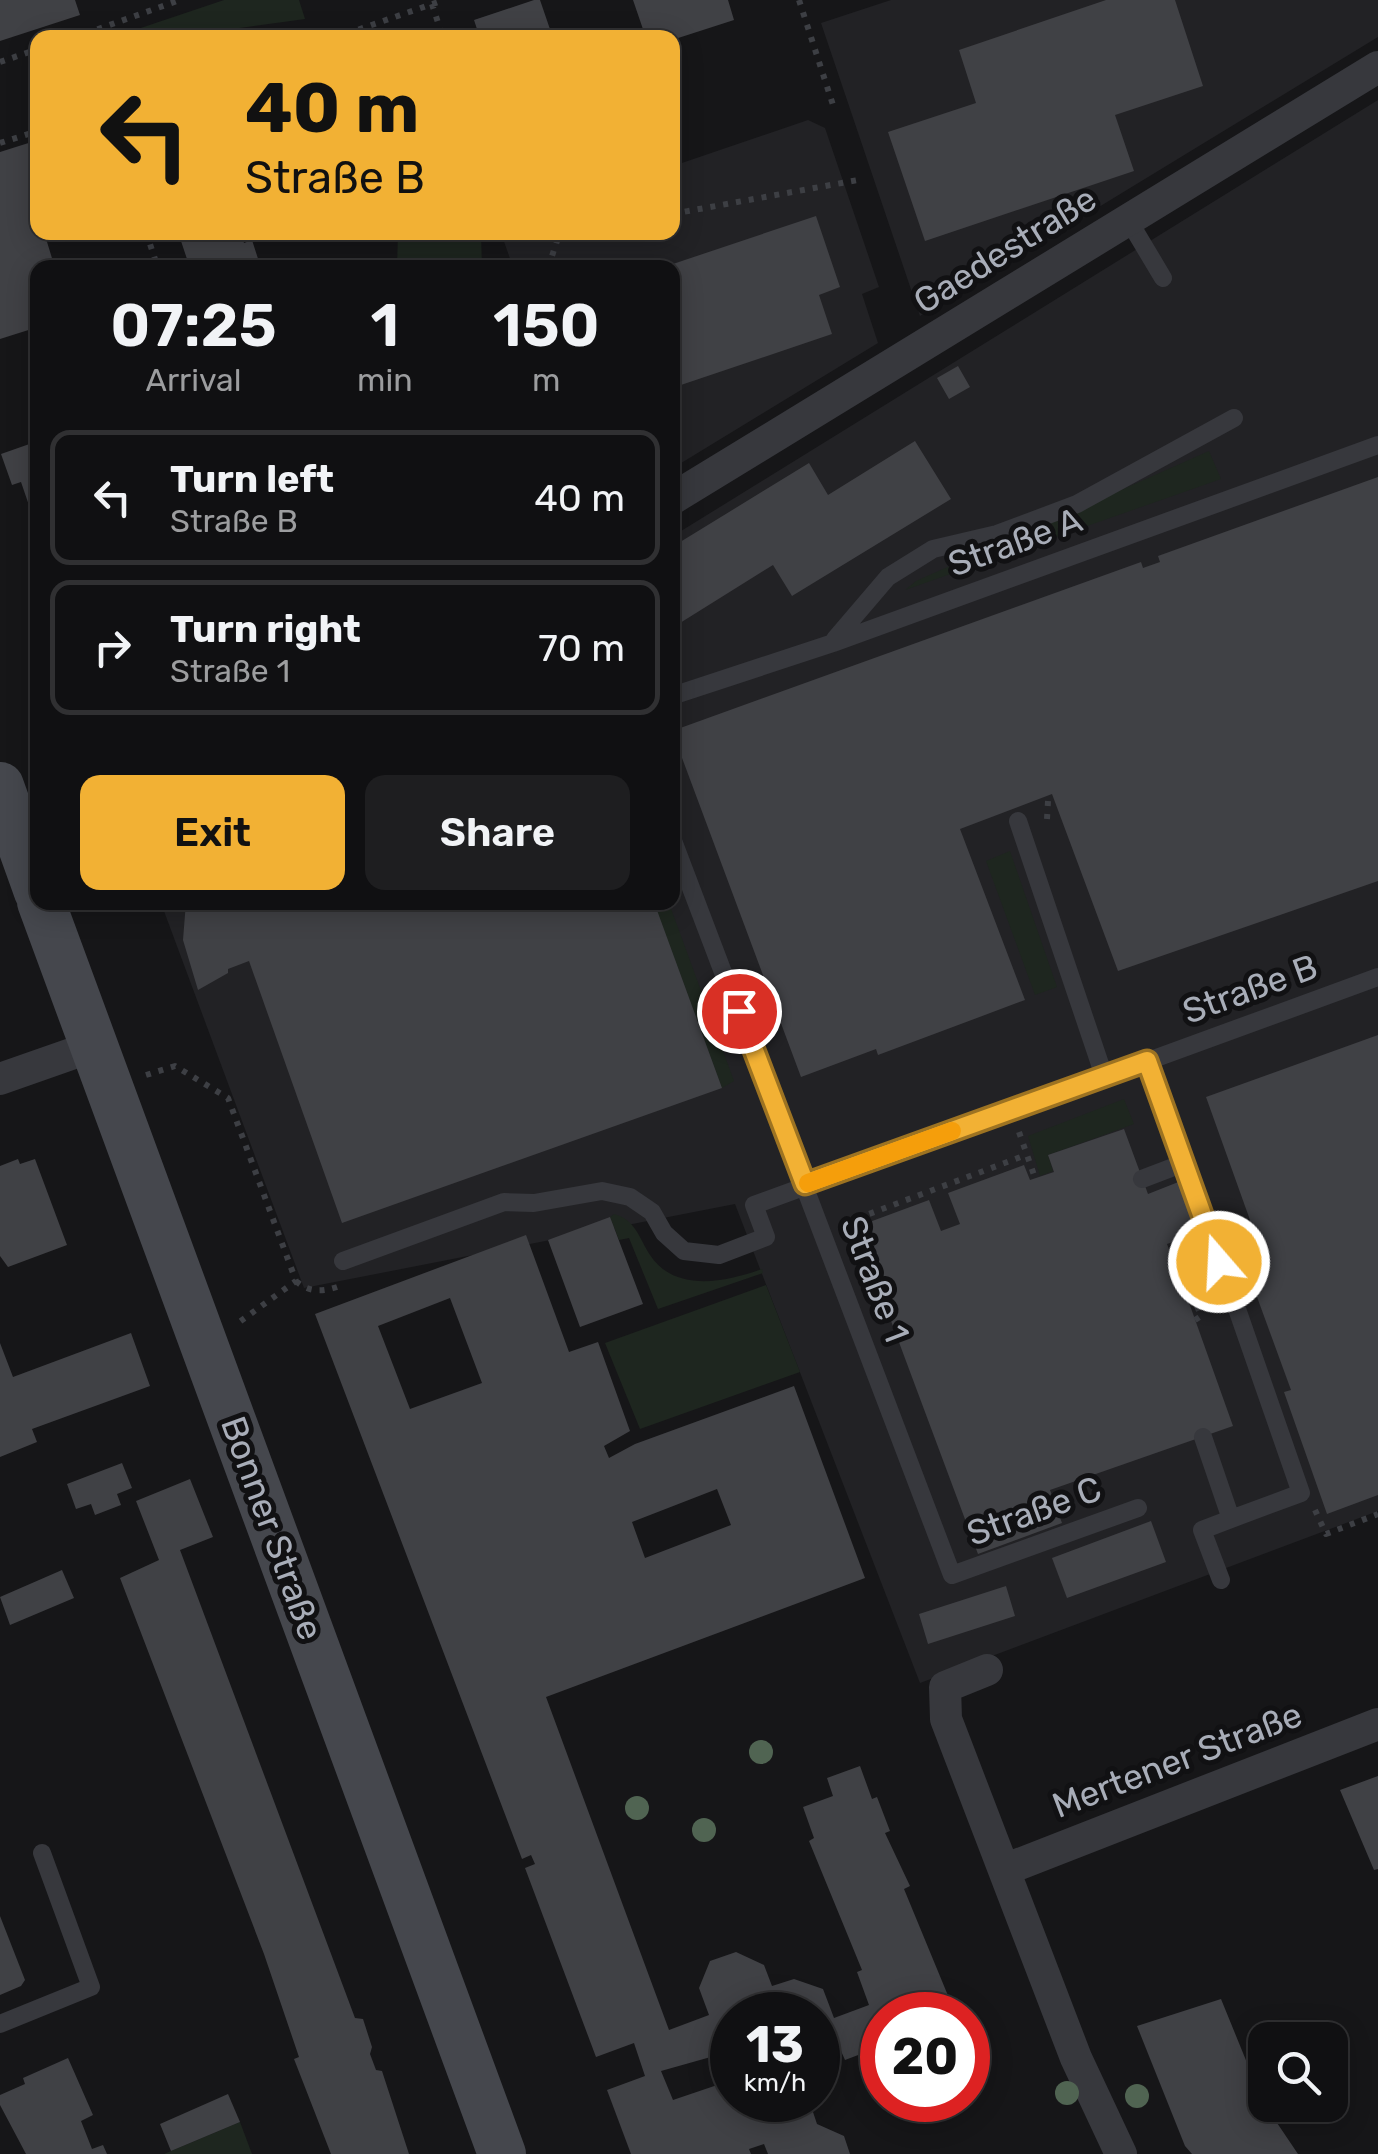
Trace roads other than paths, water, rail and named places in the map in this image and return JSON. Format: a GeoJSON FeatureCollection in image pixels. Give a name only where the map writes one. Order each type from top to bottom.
{"type":"FeatureCollection","features":[{"type":"Feature","properties":{"kind":"main road"},"geometry":{"type":"LineString","coordinates":[[0,786],[30,870]]}},
{"type":"Feature","properties":{"kind":"main road","name":"Bonner Straße"},"geometry":{"type":"LineString","coordinates":[[45,910],[502,2154]]}},
{"type":"Feature","properties":{"kind":"street","name":"Gaedestraße"},"geometry":{"type":"LineString","coordinates":[[680,494],[1378,68]]}},
{"type":"Feature","properties":{"kind":"street"},"geometry":{"type":"LineString","coordinates":[[0,1079],[102,1066]]}},
{"type":"Feature","properties":{"kind":"street"},"geometry":{"type":"LineString","coordinates":[[987,1670],[945,1687],[946,1719],[1098,2112],[1120,2154]]}},
{"type":"Feature","properties":{"kind":"street","name":"Mertener Straße"},"geometry":{"type":"LineString","coordinates":[[1004,1870],[1378,1724]]}},
{"type":"Feature","properties":{"kind":"lane"},"geometry":{"type":"LineString","coordinates":[[1128,221],[1163,278]]}},
{"type":"Feature","properties":{"kind":"lane"},"geometry":{"type":"LineString","coordinates":[[833,642],[888,577],[933,550],[997,534],[1077,504],[1234,418]]}},
{"type":"Feature","properties":{"kind":"lane","name":"Straße A"},"geometry":{"type":"LineString","coordinates":[[680,693],[1378,445]]}},
{"type":"Feature","properties":{"kind":"lane"},"geometry":{"type":"LineString","coordinates":[[1018,821],[1104,1076]]}},
{"type":"Feature","properties":{"kind":"lane","name":"Straße 1"},"geometry":{"type":"LineString","coordinates":[[680,859],[952,1575]]}},
{"type":"Feature","properties":{"kind":"lane","name":"Straße B"},"geometry":{"type":"LineString","coordinates":[[343,1261],[504,1202],[534,1203],[602,1191],[630,1197],[652,1212],[664,1234],[684,1251],[718,1255],[766,1237],[754,1205],[1378,976]]}},
{"type":"Feature","properties":{"kind":"lane"},"geometry":{"type":"LineString","coordinates":[[1147,1061],[1219,1262]]}},
{"type":"Feature","properties":{"kind":"lane"},"geometry":{"type":"LineString","coordinates":[[1142,1179],[1184,1163]]}},
{"type":"Feature","properties":{"kind":"lane"},"geometry":{"type":"LineString","coordinates":[[1221,1580],[1202,1530],[1300,1493],[1228,1283]]}},
{"type":"Feature","properties":{"kind":"lane"},"geometry":{"type":"LineString","coordinates":[[1202,1438],[1232,1519]]}},
{"type":"Feature","properties":{"kind":"lane","name":"Straße C"},"geometry":{"type":"LineString","coordinates":[[952,1575],[1138,1508]]}},
{"type":"Feature","properties":{"kind":"lane"},"geometry":{"type":"LineString","coordinates":[[0,2024],[91,1987],[42,1853]]}}]}
